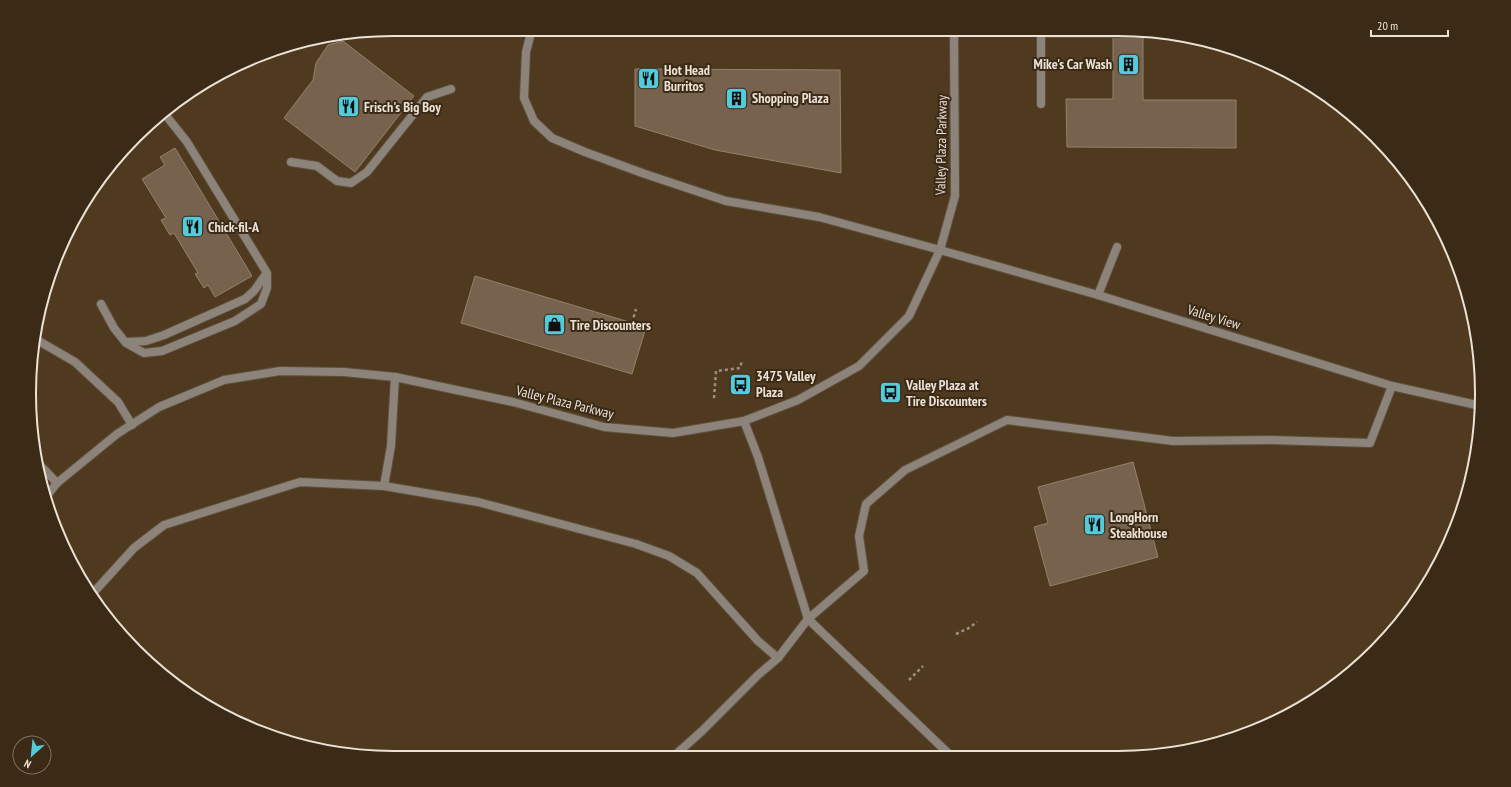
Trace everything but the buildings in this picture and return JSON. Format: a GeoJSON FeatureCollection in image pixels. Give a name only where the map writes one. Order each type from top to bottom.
{"type":"FeatureCollection","features":[{"type":"Feature","properties":{"kind":"street","name":"Valley View"},"geometry":{"type":"LineString","coordinates":[[530,36],[526,52],[524,98],[534,121],[552,138],[645,174],[726,201],[819,217],[1098,295],[1392,386],[1475,405]]}},
{"type":"Feature","properties":{"kind":"street","name":"Valley Plaza Parkway"},"geometry":{"type":"LineString","coordinates":[[50,492],[57,483],[117,434],[159,407],[224,380],[280,371],[344,372],[395,377],[513,402],[604,427],[673,433],[744,421],[798,400],[859,366],[909,316],[940,250],[955,196],[954,36]]}},
{"type":"Feature","properties":{"kind":"street"},"geometry":{"type":"LineString","coordinates":[[1041,104],[1042,36]]}},
{"type":"Feature","properties":{"kind":"street"},"geometry":{"type":"LineString","coordinates":[[291,162],[317,166],[337,181],[352,183],[367,172],[427,97],[450,89]]}},
{"type":"Feature","properties":{"kind":"street"},"geometry":{"type":"LineString","coordinates":[[101,304],[114,328],[126,342],[144,353],[162,351],[235,320],[261,304],[267,288],[267,273],[187,142],[167,117]]}},
{"type":"Feature","properties":{"kind":"street"},"geometry":{"type":"LineString","coordinates":[[1098,295],[1117,246]]}},
{"type":"Feature","properties":{"kind":"street"},"geometry":{"type":"LineString","coordinates":[[126,342],[146,341],[164,335],[245,299],[254,291],[267,273]]}},
{"type":"Feature","properties":{"kind":"street"},"geometry":{"type":"LineString","coordinates":[[40,342],[75,362],[118,402],[132,425]]}},
{"type":"Feature","properties":{"kind":"street"},"geometry":{"type":"LineString","coordinates":[[384,486],[391,446],[395,377]]}},
{"type":"Feature","properties":{"kind":"street"},"geometry":{"type":"LineString","coordinates":[[680,751],[702,732],[758,675],[778,658],[808,619],[864,571],[859,536],[866,504],[905,470],[1007,420],[1173,441],[1271,440],[1370,443],[1392,386]]}},
{"type":"Feature","properties":{"kind":"street"},"geometry":{"type":"LineString","coordinates":[[744,421],[758,457],[808,619],[945,751]]}},
{"type":"Feature","properties":{"kind":"street"},"geometry":{"type":"LineString","coordinates":[[44,470],[57,483]]}},
{"type":"Feature","properties":{"kind":"street"},"geometry":{"type":"LineString","coordinates":[[95,591],[134,548],[164,525],[300,482],[384,486],[478,502],[636,544],[669,556],[697,573],[758,642],[778,658]]}},
{"type":"Feature","properties":{"kind":"path"},"geometry":{"type":"LineString","coordinates":[[632,322],[636,310]]}},
{"type":"Feature","properties":{"kind":"path"},"geometry":{"type":"LineString","coordinates":[[714,398],[716,371],[740,368],[742,361]]}},
{"type":"Feature","properties":{"kind":"path"},"geometry":{"type":"LineString","coordinates":[[956,634],[969,628],[977,622]]}},
{"type":"Feature","properties":{"kind":"path"},"geometry":{"type":"LineString","coordinates":[[909,680],[922,666]]}},
{"type":"Feature","properties":{"kind":"shaded area"},"geometry":{"type":"Polygon","coordinates":[[[1118,36],[1164,39],[1210,48],[1254,63],[1276,73],[1316,96],[1335,110],[1370,141],[1386,158],[1415,195],[1427,215],[1448,257],[1456,279],[1463,301],[1472,347],[1475,394],[1474,417],[1472,440],[1463,486],[1448,530],[1438,552],[1415,592],[1386,629],[1353,662],[1316,691],[1276,714],[1254,724],[1210,739],[1164,748],[1118,751],[394,751],[347,748],[301,739],[257,724],[235,714],[195,691],[158,662],[141,646],[110,611],[96,592],[73,552],[63,530],[48,486],[39,440],[36,394],[39,347],[43,324],[48,301],[63,257],[84,215],[110,176],[141,141],[158,125],[195,96],[235,73],[257,63],[301,48],[347,39],[370,37],[1118,36]]]}},
{"type":"Feature","properties":{"kind":"place","name":"Mike's Car Wash"},"geometry":{"type":"Point","coordinates":[1128,64]}},
{"type":"Feature","properties":{"kind":"place","name":"Hot Head Burritos"},"geometry":{"type":"Point","coordinates":[649,78]}},
{"type":"Feature","properties":{"kind":"place","name":"Shopping Plaza"},"geometry":{"type":"Point","coordinates":[737,98]}},
{"type":"Feature","properties":{"kind":"place","name":"Frisch's Big Boy"},"geometry":{"type":"Point","coordinates":[349,107]}},
{"type":"Feature","properties":{"kind":"place","name":"Chick-fil-A"},"geometry":{"type":"Point","coordinates":[193,227]}},
{"type":"Feature","properties":{"kind":"place","name":"Tire Discounters"},"geometry":{"type":"Point","coordinates":[554,325]}},
{"type":"Feature","properties":{"kind":"place","name":"3475 Valley Plaza"},"geometry":{"type":"Point","coordinates":[741,384]}},
{"type":"Feature","properties":{"kind":"place","name":"Valley Plaza at Tire Discounters"},"geometry":{"type":"Point","coordinates":[890,393]}},
{"type":"Feature","properties":{"kind":"place","name":"LongHorn Steakhouse"},"geometry":{"type":"Point","coordinates":[1095,525]}}]}
